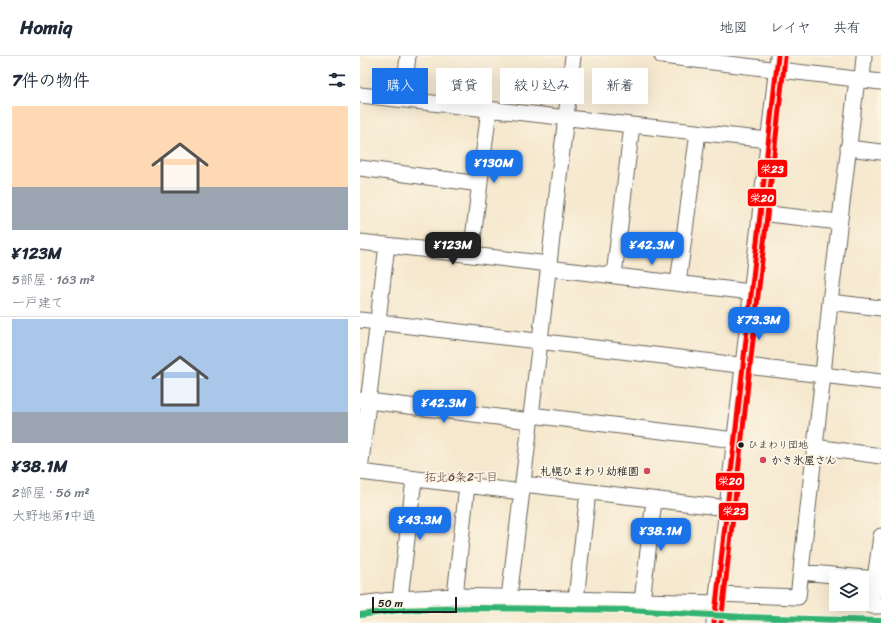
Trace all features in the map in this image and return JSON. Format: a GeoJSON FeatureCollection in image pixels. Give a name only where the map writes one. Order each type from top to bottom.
{"type":"FeatureCollection","features":[{"type":"Feature","properties":{"kind":"street"},"geometry":{"type":"LineString","coordinates":[[407,68],[408,56]]}},
{"type":"Feature","properties":{"kind":"street"},"geometry":{"type":"LineString","coordinates":[[509,598],[573,56]]}},
{"type":"Feature","properties":{"kind":"street"},"geometry":{"type":"LineString","coordinates":[[662,56],[777,63],[881,82]]}},
{"type":"Feature","properties":{"kind":"street"},"geometry":{"type":"LineString","coordinates":[[360,604],[400,599],[455,596],[642,601],[798,597],[848,148],[864,56]]}},
{"type":"Feature","properties":{"kind":"street"},"geometry":{"type":"LineString","coordinates":[[714,623],[777,63]]}},
{"type":"Feature","properties":{"kind":"street"},"geometry":{"type":"LineString","coordinates":[[360,95],[372,96]]}},
{"type":"Feature","properties":{"kind":"street"},"geometry":{"type":"LineString","coordinates":[[428,102],[768,140]]}},
{"type":"Feature","properties":{"kind":"street"},"geometry":{"type":"LineString","coordinates":[[472,255],[489,109]]}},
{"type":"Feature","properties":{"kind":"street"},"geometry":{"type":"LineString","coordinates":[[614,275],[632,125]]}},
{"type":"Feature","properties":{"kind":"street"},"geometry":{"type":"LineString","coordinates":[[678,283],[698,132]]}},
{"type":"Feature","properties":{"kind":"street"},"geometry":{"type":"LineString","coordinates":[[848,148],[881,152]]}},
{"type":"Feature","properties":{"kind":"street"},"geometry":{"type":"LineString","coordinates":[[360,168],[480,184]]}},
{"type":"Feature","properties":{"kind":"street"},"geometry":{"type":"LineString","coordinates":[[760,213],[839,222]]}},
{"type":"Feature","properties":{"kind":"street"},"geometry":{"type":"LineString","coordinates":[[360,242],[472,255],[751,292]]}},
{"type":"Feature","properties":{"kind":"street"},"geometry":{"type":"LineString","coordinates":[[387,245],[378,322],[364,401],[360,471],[467,485],[588,492],[727,508]]}},
{"type":"Feature","properties":{"kind":"street"},"geometry":{"type":"LineString","coordinates":[[830,302],[881,308]]}},
{"type":"Feature","properties":{"kind":"street"},"geometry":{"type":"LineString","coordinates":[[360,320],[881,382]]}},
{"type":"Feature","properties":{"kind":"street"},"geometry":{"type":"LineString","coordinates":[[364,401],[735,440]]}},
{"type":"Feature","properties":{"kind":"street"},"geometry":{"type":"LineString","coordinates":[[815,447],[881,456]]}},
{"type":"Feature","properties":{"kind":"street"},"geometry":{"type":"LineString","coordinates":[[400,599],[414,479]]}},
{"type":"Feature","properties":{"kind":"street"},"geometry":{"type":"LineString","coordinates":[[455,596],[467,485]]}},
{"type":"Feature","properties":{"kind":"street"},"geometry":{"type":"LineString","coordinates":[[576,599],[588,492]]}},
{"type":"Feature","properties":{"kind":"street"},"geometry":{"type":"LineString","coordinates":[[642,601],[654,500]]}},
{"type":"Feature","properties":{"kind":"street"},"geometry":{"type":"LineString","coordinates":[[881,536],[872,606],[881,606]]}},
{"type":"Feature","properties":{"kind":"street"},"geometry":{"type":"LineString","coordinates":[[801,572],[875,579]]}},
{"type":"Feature","properties":{"kind":"transit line","name":"栄20"},"geometry":{"type":"LineString","coordinates":[[714,623],[778,56]]}},
{"type":"Feature","properties":{"kind":"transit line","name":"栄23"},"geometry":{"type":"LineString","coordinates":[[721,623],[785,57]]}},
{"type":"Feature","properties":{"kind":"transit line"},"geometry":{"type":"LineString","coordinates":[[360,615],[400,610],[474,608],[629,610],[742,617],[881,621]]}},
{"type":"Feature","properties":{"kind":"place","name":"ひまわり団地"},"geometry":{"type":"Point","coordinates":[741,445]}},
{"type":"Feature","properties":{"kind":"place","name":"かき氷屋さん"},"geometry":{"type":"Point","coordinates":[763,460]}},
{"type":"Feature","properties":{"kind":"place","name":"札幌ひまわり幼稚園"},"geometry":{"type":"Point","coordinates":[647,471]}},
{"type":"Feature","properties":{"kind":"district","name":"拓北6条2丁目"},"geometry":{"type":"Point","coordinates":[461,477]}}]}
